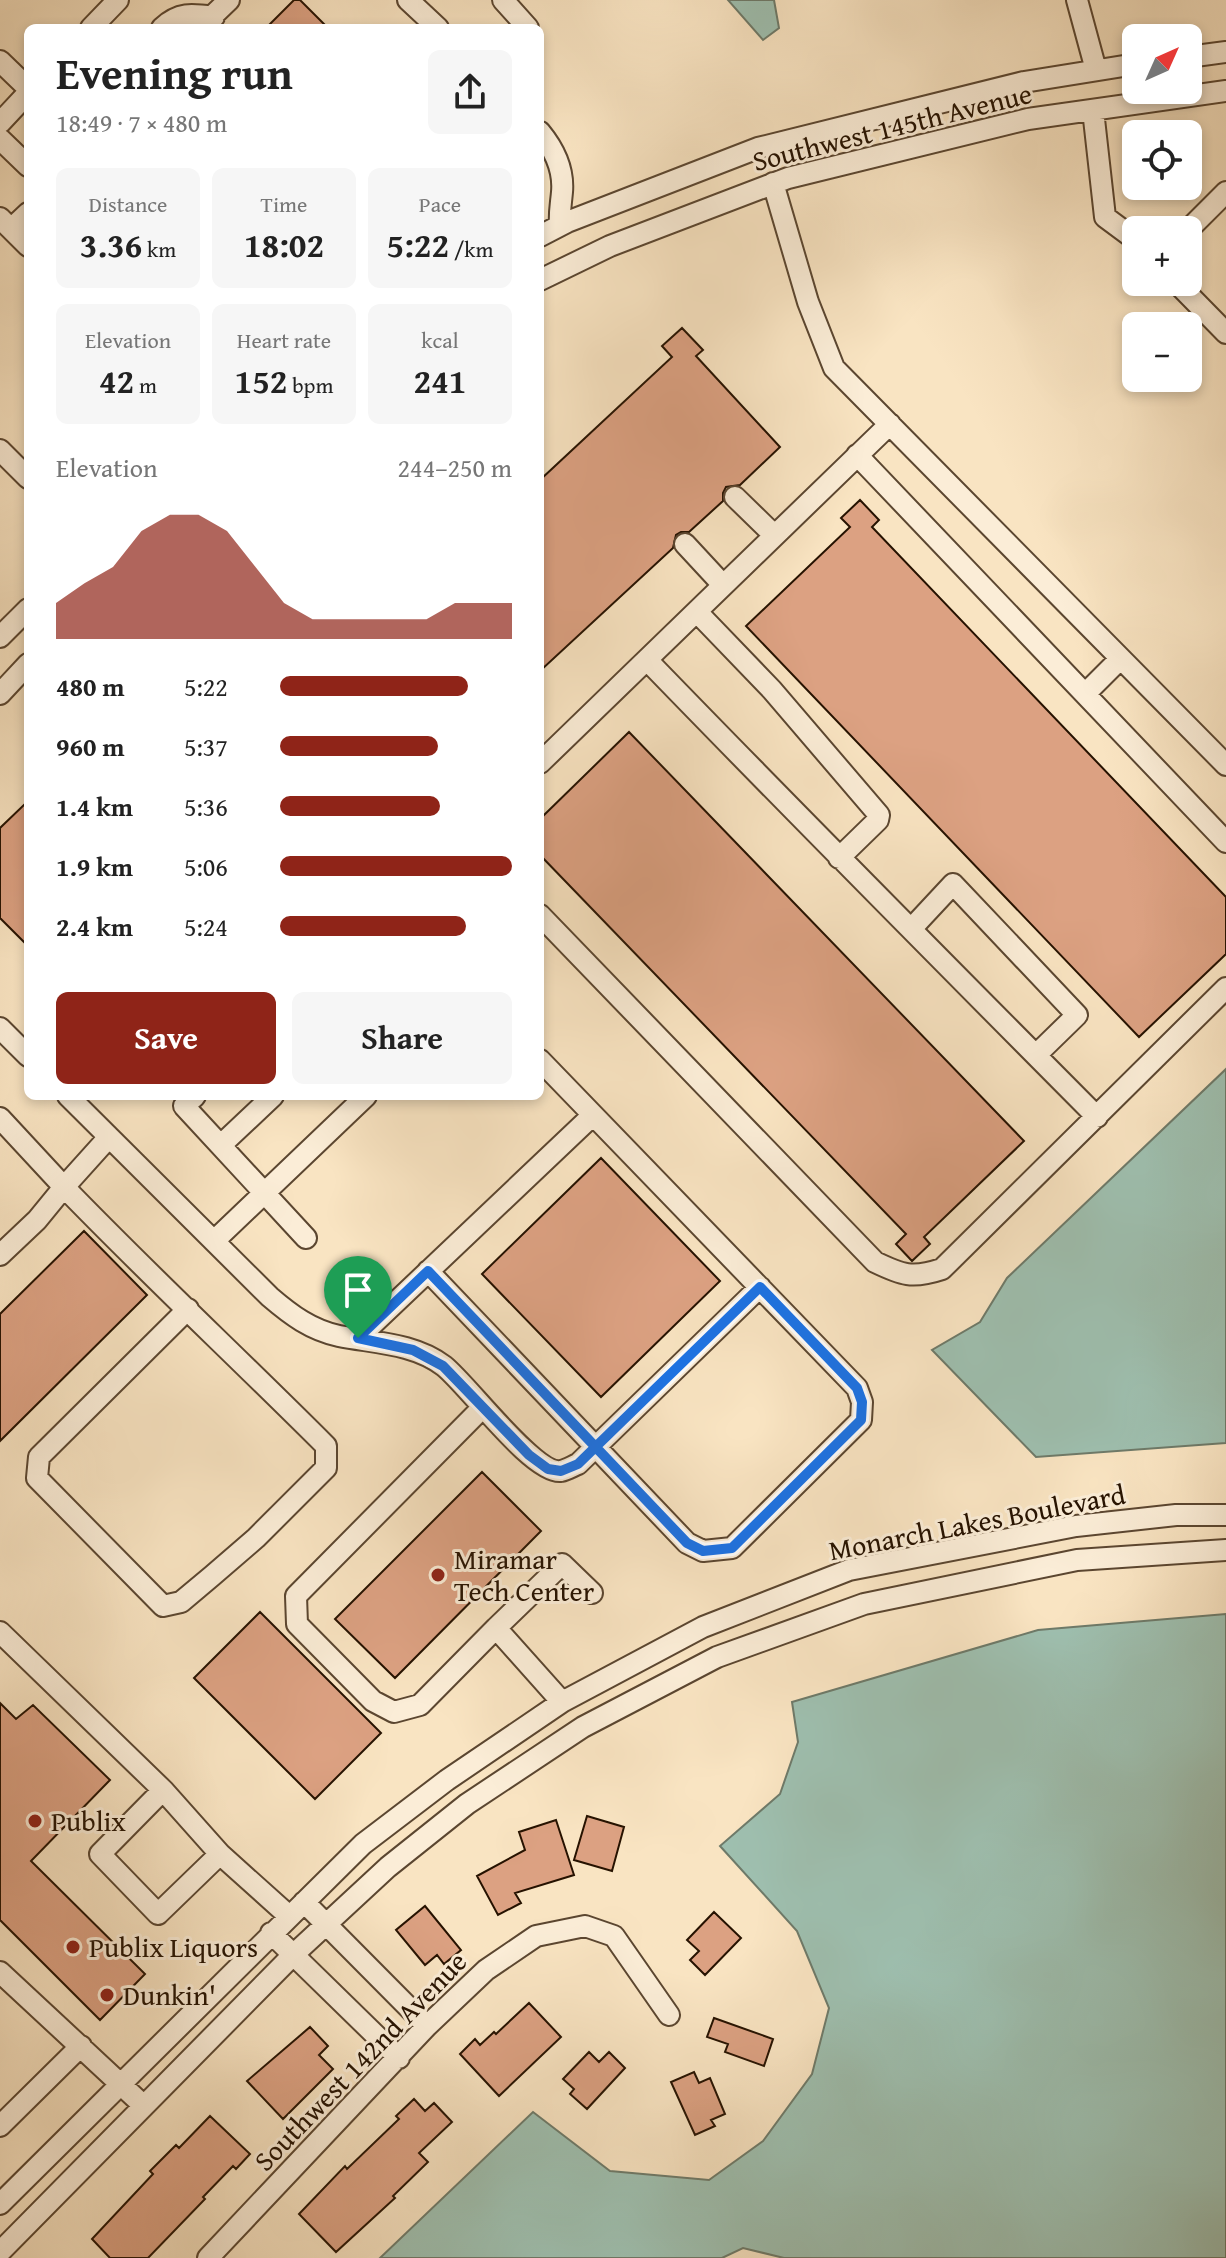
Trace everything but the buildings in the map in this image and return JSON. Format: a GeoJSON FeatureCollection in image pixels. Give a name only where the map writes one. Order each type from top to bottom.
{"type":"FeatureCollection","features":[{"type":"Feature","properties":{"kind":"street"},"geometry":{"type":"LineString","coordinates":[[95,24],[118,0]]}},
{"type":"Feature","properties":{"kind":"street"},"geometry":{"type":"LineString","coordinates":[[166,24],[174,17],[190,14],[208,24],[229,0]]}},
{"type":"Feature","properties":{"kind":"street"},"geometry":{"type":"LineString","coordinates":[[408,0],[434,24]]}},
{"type":"Feature","properties":{"kind":"street"},"geometry":{"type":"LineString","coordinates":[[503,0],[524,24]]}},
{"type":"Feature","properties":{"kind":"street"},"geometry":{"type":"LineString","coordinates":[[1077,0],[1096,70]]}},
{"type":"Feature","properties":{"kind":"street"},"geometry":{"type":"LineString","coordinates":[[1202,55],[1226,52]]}},
{"type":"Feature","properties":{"kind":"street"},"geometry":{"type":"LineString","coordinates":[[0,61],[24,86]]}},
{"type":"Feature","properties":{"kind":"street","name":"Southwest 145th Avenue"},"geometry":{"type":"LineString","coordinates":[[544,234],[758,148],[1024,82],[1122,66]]}},
{"type":"Feature","properties":{"kind":"street","name":"Southwest 145th Avenue"},"geometry":{"type":"LineString","coordinates":[[544,278],[610,246],[773,183],[1028,119],[1226,91]]}},
{"type":"Feature","properties":{"kind":"street"},"geometry":{"type":"LineString","coordinates":[[0,123],[24,95]]}},
{"type":"Feature","properties":{"kind":"street"},"geometry":{"type":"LineString","coordinates":[[1093,110],[1105,217],[1122,230]]}},
{"type":"Feature","properties":{"kind":"street"},"geometry":{"type":"LineString","coordinates":[[544,137],[552,147],[561,173],[560,225]]}},
{"type":"Feature","properties":{"kind":"street"},"geometry":{"type":"LineString","coordinates":[[0,139],[24,162]]}},
{"type":"Feature","properties":{"kind":"street"},"geometry":{"type":"LineString","coordinates":[[773,183],[808,302],[834,368],[1226,765]]}},
{"type":"Feature","properties":{"kind":"street"},"geometry":{"type":"LineString","coordinates":[[1202,216],[1226,192]]}},
{"type":"Feature","properties":{"kind":"street"},"geometry":{"type":"LineString","coordinates":[[24,215],[5,224],[24,242]]}},
{"type":"Feature","properties":{"kind":"street"},"geometry":{"type":"LineString","coordinates":[[1190,296],[1226,333]]}},
{"type":"Feature","properties":{"kind":"street"},"geometry":{"type":"LineString","coordinates":[[544,759],[890,424]]}},
{"type":"Feature","properties":{"kind":"street"},"geometry":{"type":"LineString","coordinates":[[0,450],[24,474]]}},
{"type":"Feature","properties":{"kind":"street"},"geometry":{"type":"LineString","coordinates":[[857,455],[1226,842]]}},
{"type":"Feature","properties":{"kind":"street"},"geometry":{"type":"LineString","coordinates":[[735,497],[774,535]]}},
{"type":"Feature","properties":{"kind":"street"},"geometry":{"type":"LineString","coordinates":[[685,544],[723,585]]}},
{"type":"Feature","properties":{"kind":"street"},"geometry":{"type":"LineString","coordinates":[[697,612],[772,690],[879,815],[878,820],[839,858]]}},
{"type":"Feature","properties":{"kind":"street"},"geometry":{"type":"LineString","coordinates":[[0,637],[24,613]]}},
{"type":"Feature","properties":{"kind":"street"},"geometry":{"type":"LineString","coordinates":[[1085,694],[1120,659]]}},
{"type":"Feature","properties":{"kind":"street"},"geometry":{"type":"LineString","coordinates":[[648,661],[1097,1117]]}},
{"type":"Feature","properties":{"kind":"street"},"geometry":{"type":"LineString","coordinates":[[0,694],[24,668]]}},
{"type":"Feature","properties":{"kind":"street"},"geometry":{"type":"LineString","coordinates":[[912,928],[953,884],[1077,1015],[1036,1055]]}},
{"type":"Feature","properties":{"kind":"street"},"geometry":{"type":"LineString","coordinates":[[544,919],[875,1262],[902,1275],[924,1275],[942,1269],[1226,988]]}},
{"type":"Feature","properties":{"kind":"street"},"geometry":{"type":"LineString","coordinates":[[0,1028],[24,1052]]}},
{"type":"Feature","properties":{"kind":"street"},"geometry":{"type":"LineString","coordinates":[[428,1271],[687,1543],[703,1551],[732,1548],[861,1420],[862,1402],[857,1388],[544,1064]]}},
{"type":"Feature","properties":{"kind":"street"},"geometry":{"type":"LineString","coordinates":[[72,1100],[270,1297],[299,1322],[337,1336],[413,1350],[443,1366],[529,1455],[548,1469],[561,1471],[578,1464],[760,1287]]}},
{"type":"Feature","properties":{"kind":"street"},"geometry":{"type":"LineString","coordinates":[[191,1100],[184,1106],[306,1238]]}},
{"type":"Feature","properties":{"kind":"street"},"geometry":{"type":"LineString","coordinates":[[221,1145],[269,1100]]}},
{"type":"Feature","properties":{"kind":"street"},"geometry":{"type":"LineString","coordinates":[[214,1241],[362,1100]]}},
{"type":"Feature","properties":{"kind":"street"},"geometry":{"type":"LineString","coordinates":[[358,1338],[593,1115]]}},
{"type":"Feature","properties":{"kind":"street"},"geometry":{"type":"LineString","coordinates":[[0,1118],[64,1187],[188,1309],[326,1446],[326,1468],[256,1538],[181,1602],[163,1606],[37,1478],[39,1457],[188,1309]]}},
{"type":"Feature","properties":{"kind":"street"},"geometry":{"type":"LineString","coordinates":[[0,1255],[37,1220],[109,1137]]}},
{"type":"Feature","properties":{"kind":"street"},"geometry":{"type":"LineString","coordinates":[[483,1407],[296,1596],[297,1624],[373,1701],[394,1712],[420,1705],[562,1564],[592,1593]]}},
{"type":"Feature","properties":{"kind":"street","name":"Monarch Lakes Boulevard"},"geometry":{"type":"LineString","coordinates":[[0,2204],[363,1844],[447,1780],[562,1702],[703,1627],[849,1570],[1076,1526],[1176,1515],[1226,1515]]}},
{"type":"Feature","properties":{"kind":"street","name":"Monarch Lakes Boulevard"},"geometry":{"type":"LineString","coordinates":[[0,2252],[293,1955],[388,1867],[467,1804],[583,1727],[717,1657],[879,1601],[1077,1560],[1226,1550]]}},
{"type":"Feature","properties":{"kind":"street"},"geometry":{"type":"LineString","coordinates":[[496,1628],[562,1702]]}},
{"type":"Feature","properties":{"kind":"street"},"geometry":{"type":"LineString","coordinates":[[0,1632],[163,1790],[220,1854],[296,1909],[325,1924],[427,2026]]}},
{"type":"Feature","properties":{"kind":"street"},"geometry":{"type":"LineString","coordinates":[[163,1790],[100,1854],[158,1914],[220,1854]]}},
{"type":"Feature","properties":{"kind":"street","name":"Southwest 142nd Avenue"},"geometry":{"type":"LineString","coordinates":[[208,2258],[427,2026],[486,1970],[536,1936],[585,1926],[614,1936],[669,2015]]}},
{"type":"Feature","properties":{"kind":"street"},"geometry":{"type":"LineString","coordinates":[[271,1933],[399,2058]]}},
{"type":"Feature","properties":{"kind":"street"},"geometry":{"type":"LineString","coordinates":[[0,1972],[144,2106]]}},
{"type":"Feature","properties":{"kind":"street"},"geometry":{"type":"LineString","coordinates":[[0,2126],[81,2046]]}},
{"type":"Feature","properties":{"kind":"shaded area"},"geometry":{"type":"Polygon","coordinates":[[[728,0],[774,0],[779,28],[763,40],[728,0]]]}},
{"type":"Feature","properties":{"kind":"shaded area"},"geometry":{"type":"Polygon","coordinates":[[[1226,1069],[1226,1443],[1036,1457],[932,1350],[980,1322],[1007,1278],[1226,1069]]]}},
{"type":"Feature","properties":{"kind":"shaded area"},"geometry":{"type":"Polygon","coordinates":[[[1226,1614],[1226,2258],[784,2258],[743,2248],[722,2258],[380,2258],[533,2112],[610,2171],[709,2180],[763,2141],[812,2074],[829,2008],[797,1931],[720,1846],[780,1794],[798,1742],[792,1702],[1038,1630],[1226,1614]]]}},
{"type":"Feature","properties":{"kind":"place","name":"Miramar Tech Center"},"geometry":{"type":"Point","coordinates":[438,1575]}},
{"type":"Feature","properties":{"kind":"place","name":"Publix"},"geometry":{"type":"Point","coordinates":[35,1821]}},
{"type":"Feature","properties":{"kind":"place","name":"Publix Liquors"},"geometry":{"type":"Point","coordinates":[73,1947]}},
{"type":"Feature","properties":{"kind":"place","name":"Dunkin'"},"geometry":{"type":"Point","coordinates":[107,1995]}},
{"type":"Feature","properties":{"kind":"route"},"geometry":{"type":"LineString","coordinates":[[358,1338],[413,1350],[443,1366],[529,1455],[548,1469],[561,1471],[578,1464],[596,1447],[760,1287],[857,1388],[862,1402],[861,1420],[732,1548],[703,1551],[687,1543],[637,1490],[596,1447],[428,1271],[358,1338]]}}]}
